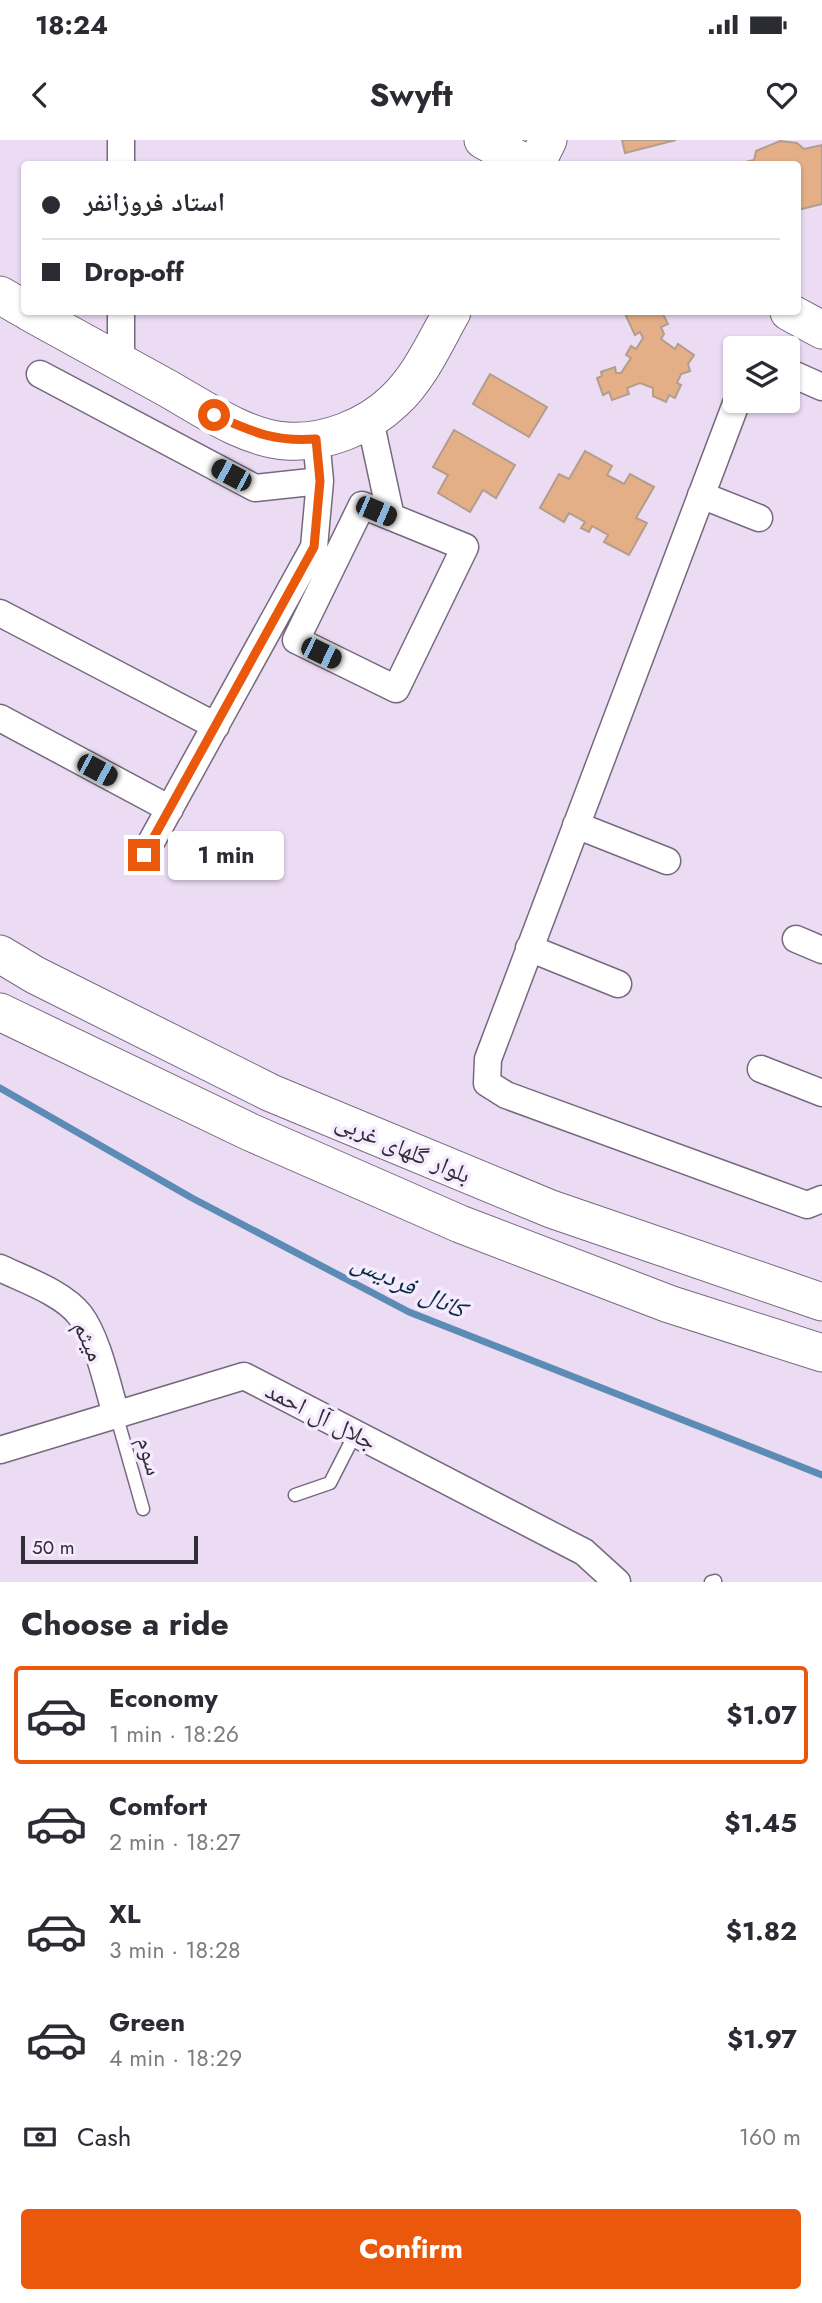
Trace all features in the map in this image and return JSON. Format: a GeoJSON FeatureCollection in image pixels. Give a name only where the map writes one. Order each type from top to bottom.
{"type":"FeatureCollection","features":[{"type":"Feature","properties":{"kind":"main road"},"geometry":{"type":"LineString","coordinates":[[483,140],[522,161]]}},
{"type":"Feature","properties":{"kind":"main road"},"geometry":{"type":"LineString","coordinates":[[538,161],[548,140]]}},
{"type":"Feature","properties":{"kind":"main road"},"geometry":{"type":"LineString","coordinates":[[0,295],[21,307]]}},
{"type":"Feature","properties":{"kind":"main road"},"geometry":{"type":"LineString","coordinates":[[34,315],[214,415],[263,437],[288,441],[316,439],[345,432],[370,420],[395,401],[416,376],[450,315]]}},
{"type":"Feature","properties":{"kind":"main road"},"geometry":{"type":"LineString","coordinates":[[794,315],[822,330]]}},
{"type":"Feature","properties":{"kind":"main road","name":"بلوار گلهای غربی"},"geometry":{"type":"LineString","coordinates":[[0,954],[34,975],[271,1093],[551,1209],[818,1298]]}},
{"type":"Feature","properties":{"kind":"main road","name":"بلوار گلهای غربی"},"geometry":{"type":"LineString","coordinates":[[0,1012],[250,1132],[460,1224],[669,1304],[822,1353]]}},
{"type":"Feature","properties":{"kind":"street"},"geometry":{"type":"LineString","coordinates":[[121,140],[121,161]]}},
{"type":"Feature","properties":{"kind":"street"},"geometry":{"type":"LineString","coordinates":[[121,315],[121,363]]}},
{"type":"Feature","properties":{"kind":"street"},"geometry":{"type":"LineString","coordinates":[[40,374],[255,488],[320,481]]}},
{"type":"Feature","properties":{"kind":"street"},"geometry":{"type":"LineString","coordinates":[[800,377],[822,387]]}},
{"type":"Feature","properties":{"kind":"street"},"geometry":{"type":"LineString","coordinates":[[732,413],[488,1059],[487,1083],[506,1095],[807,1205],[822,1199]]}},
{"type":"Feature","properties":{"kind":"street"},"geometry":{"type":"LineString","coordinates":[[370,420],[391,517]]}},
{"type":"Feature","properties":{"kind":"street"},"geometry":{"type":"LineString","coordinates":[[144,855],[314,547],[320,481],[316,439]]}},
{"type":"Feature","properties":{"kind":"street"},"geometry":{"type":"LineString","coordinates":[[701,495],[759,518]]}},
{"type":"Feature","properties":{"kind":"street"},"geometry":{"type":"LineString","coordinates":[[362,505],[391,517],[466,547],[396,689],[296,640],[362,505]]}},
{"type":"Feature","properties":{"kind":"street"},"geometry":{"type":"LineString","coordinates":[[0,613],[216,726]]}},
{"type":"Feature","properties":{"kind":"street"},"geometry":{"type":"LineString","coordinates":[[0,718],[170,809]]}},
{"type":"Feature","properties":{"kind":"street"},"geometry":{"type":"LineString","coordinates":[[576,825],[667,861]]}},
{"type":"Feature","properties":{"kind":"street"},"geometry":{"type":"LineString","coordinates":[[796,939],[822,950]]}},
{"type":"Feature","properties":{"kind":"street"},"geometry":{"type":"LineString","coordinates":[[529,948],[618,984]]}},
{"type":"Feature","properties":{"kind":"street"},"geometry":{"type":"LineString","coordinates":[[761,1069],[822,1093]]}},
{"type":"Feature","properties":{"kind":"street","name":"میثم"},"geometry":{"type":"LineString","coordinates":[[0,1268],[66,1302],[80,1315],[89,1332],[117,1414]]}},
{"type":"Feature","properties":{"kind":"street","name":"جلال آل احمد"},"geometry":{"type":"LineString","coordinates":[[0,1450],[244,1376],[584,1552],[617,1582]]}},
{"type":"Feature","properties":{"kind":"lane","name":"سوم"},"geometry":{"type":"LineString","coordinates":[[117,1414],[143,1509]]}},
{"type":"Feature","properties":{"kind":"lane"},"geometry":{"type":"LineString","coordinates":[[295,1495],[330,1483],[355,1434]]}},
{"type":"Feature","properties":{"kind":"building"},"geometry":{"type":"Polygon","coordinates":[[[622,140],[676,140],[625,153],[622,140]]]}},
{"type":"Feature","properties":{"kind":"building"},"geometry":{"type":"Polygon","coordinates":[[[780,141],[797,143],[804,149],[822,145],[822,204],[801,209],[801,161],[750,161],[754,160],[756,151],[780,141]]]}},
{"type":"Feature","properties":{"kind":"building"},"geometry":{"type":"Polygon","coordinates":[[[664,315],[668,324],[661,327],[664,334],[661,339],[675,349],[678,344],[694,355],[688,364],[690,371],[681,374],[677,383],[681,385],[675,398],[669,395],[666,402],[653,396],[653,388],[640,383],[627,388],[629,394],[612,400],[609,392],[603,395],[597,378],[602,376],[601,372],[615,367],[616,373],[621,373],[631,358],[626,355],[631,346],[636,349],[643,338],[640,332],[635,335],[626,316],[664,315]]]}},
{"type":"Feature","properties":{"kind":"building"},"geometry":{"type":"Polygon","coordinates":[[[490,374],[547,407],[529,437],[473,404],[490,374]]]}},
{"type":"Feature","properties":{"kind":"building"},"geometry":{"type":"Polygon","coordinates":[[[454,430],[515,465],[496,498],[483,490],[470,512],[438,493],[448,475],[433,467],[454,430]]]}},
{"type":"Feature","properties":{"kind":"building"},"geometry":{"type":"Polygon","coordinates":[[[585,451],[612,466],[607,475],[624,484],[630,474],[654,487],[636,518],[647,523],[629,555],[604,542],[608,535],[592,526],[589,532],[581,528],[585,522],[569,513],[564,522],[540,508],[559,474],[569,479],[585,451]]]}},
{"type":"Feature","properties":{"kind":"waterway","name":"کانال فردیس"},"geometry":{"type":"LineString","coordinates":[[0,1088],[192,1198],[409,1312],[822,1475]]}},
{"type":"Feature","properties":{"kind":"route"},"geometry":{"type":"LineString","coordinates":[[144,855],[314,547],[320,481],[316,439],[288,441],[263,437],[214,415]]}}]}
